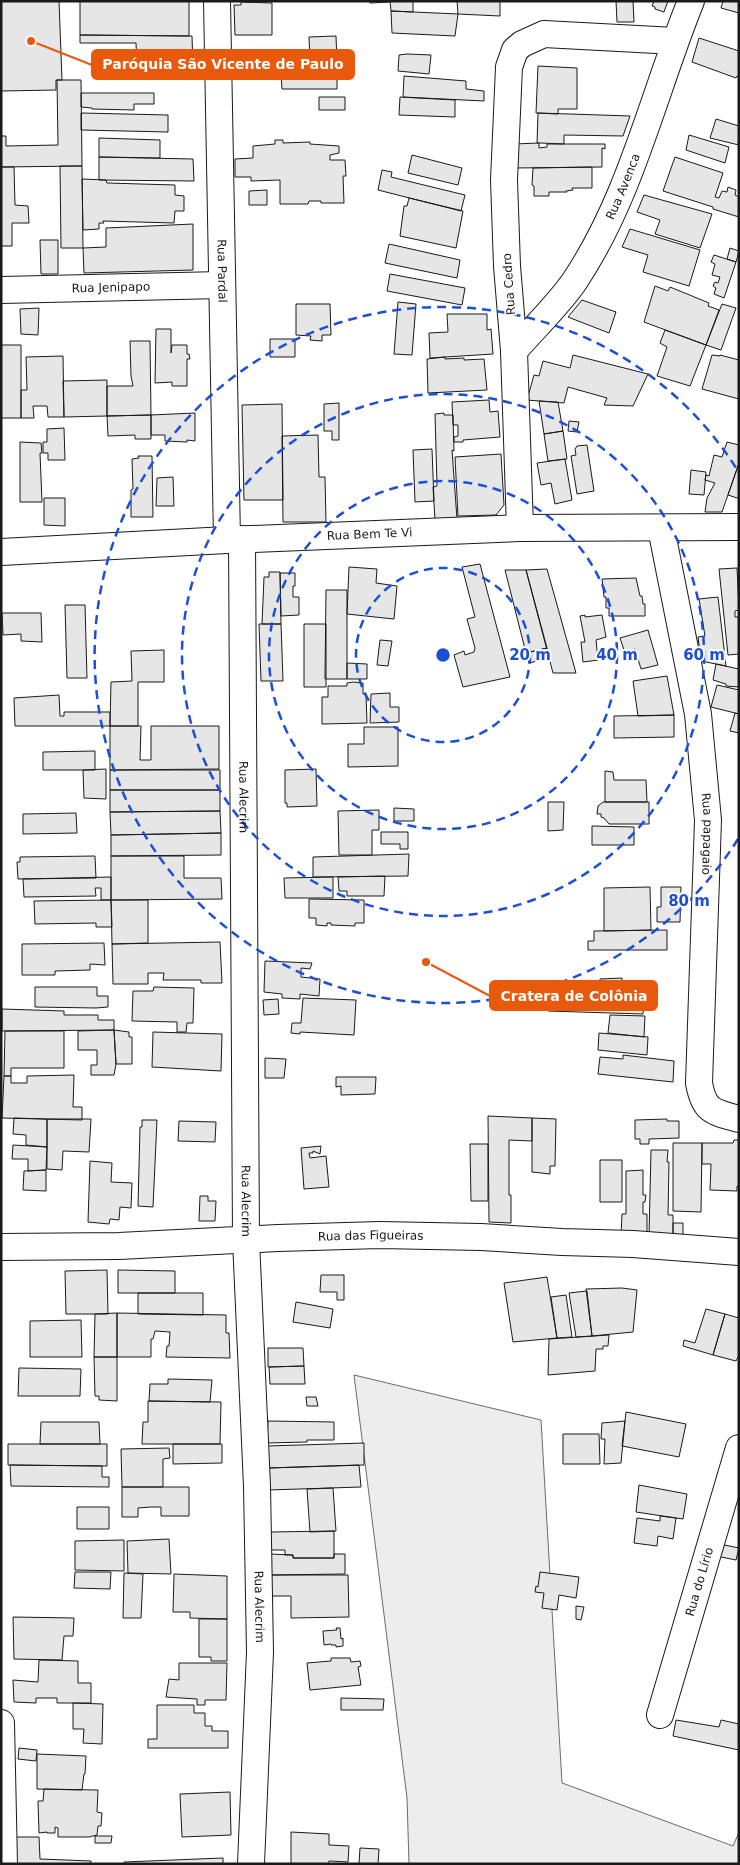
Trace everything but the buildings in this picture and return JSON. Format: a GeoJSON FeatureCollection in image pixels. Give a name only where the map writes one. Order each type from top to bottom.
{"type":"FeatureCollection","features":[{"type":"Feature","properties":{"kind":"street","name":"Rua Pardal"},"geometry":{"type":"LineString","coordinates":[[218,1],[222,285],[235,539]]}},
{"type":"Feature","properties":{"kind":"street","name":"Rua Avenca"},"geometry":{"type":"LineString","coordinates":[[514,351],[574,282],[611,217],[635,157],[691,1]]}},
{"type":"Feature","properties":{"kind":"street","name":"Rua Cedro"},"geometry":{"type":"LineString","coordinates":[[520,528],[514,351],[507,266],[504,180],[509,67],[515,50],[522,44],[544,34],[675,42]]}},
{"type":"Feature","properties":{"kind":"street","name":"Rua Jenipapo"},"geometry":{"type":"LineString","coordinates":[[1,290],[222,285]]}},
{"type":"Feature","properties":{"kind":"street","name":"Rua Bem Te Vi"},"geometry":{"type":"LineString","coordinates":[[1,552],[235,539],[520,528],[739,527]]}},
{"type":"Feature","properties":{"kind":"street","name":"Rua papagaio"},"geometry":{"type":"LineString","coordinates":[[661,528],[698,714],[708,820],[699,1083],[702,1098],[707,1108],[717,1114],[739,1119]]}},
{"type":"Feature","properties":{"kind":"street","name":"Rua Alecrim"},"geometry":{"type":"LineString","coordinates":[[235,539],[246,1240],[257,1486],[260,1652],[252,1864]]}},
{"type":"Feature","properties":{"kind":"street","name":"Rua das Figueiras"},"geometry":{"type":"LineString","coordinates":[[1,1247],[119,1246],[380,1235],[481,1237],[633,1244],[739,1252]]}},
{"type":"Feature","properties":{"kind":"street","name":"Rua do Lírio"},"geometry":{"type":"LineString","coordinates":[[660,1715],[739,1448]]}},
{"type":"Feature","properties":{"kind":"street"},"geometry":{"type":"LineString","coordinates":[[1,1723],[4,1864]]}},
{"type":"Feature","properties":{"kind":"shaded area"},"geometry":{"type":"Polygon","coordinates":[[[354,1375],[541,1420],[562,1783],[733,1846],[739,1832],[739,1864],[409,1864],[407,1798],[354,1375]]]}},
{"type":"Feature","properties":{"kind":"place","name":"Paróquia São Vicente de Paulo"},"geometry":{"type":"Point","coordinates":[31,41]}},
{"type":"Feature","properties":{"kind":"place","name":"Cratera de Colônia"},"geometry":{"type":"Point","coordinates":[426,962]}}]}
